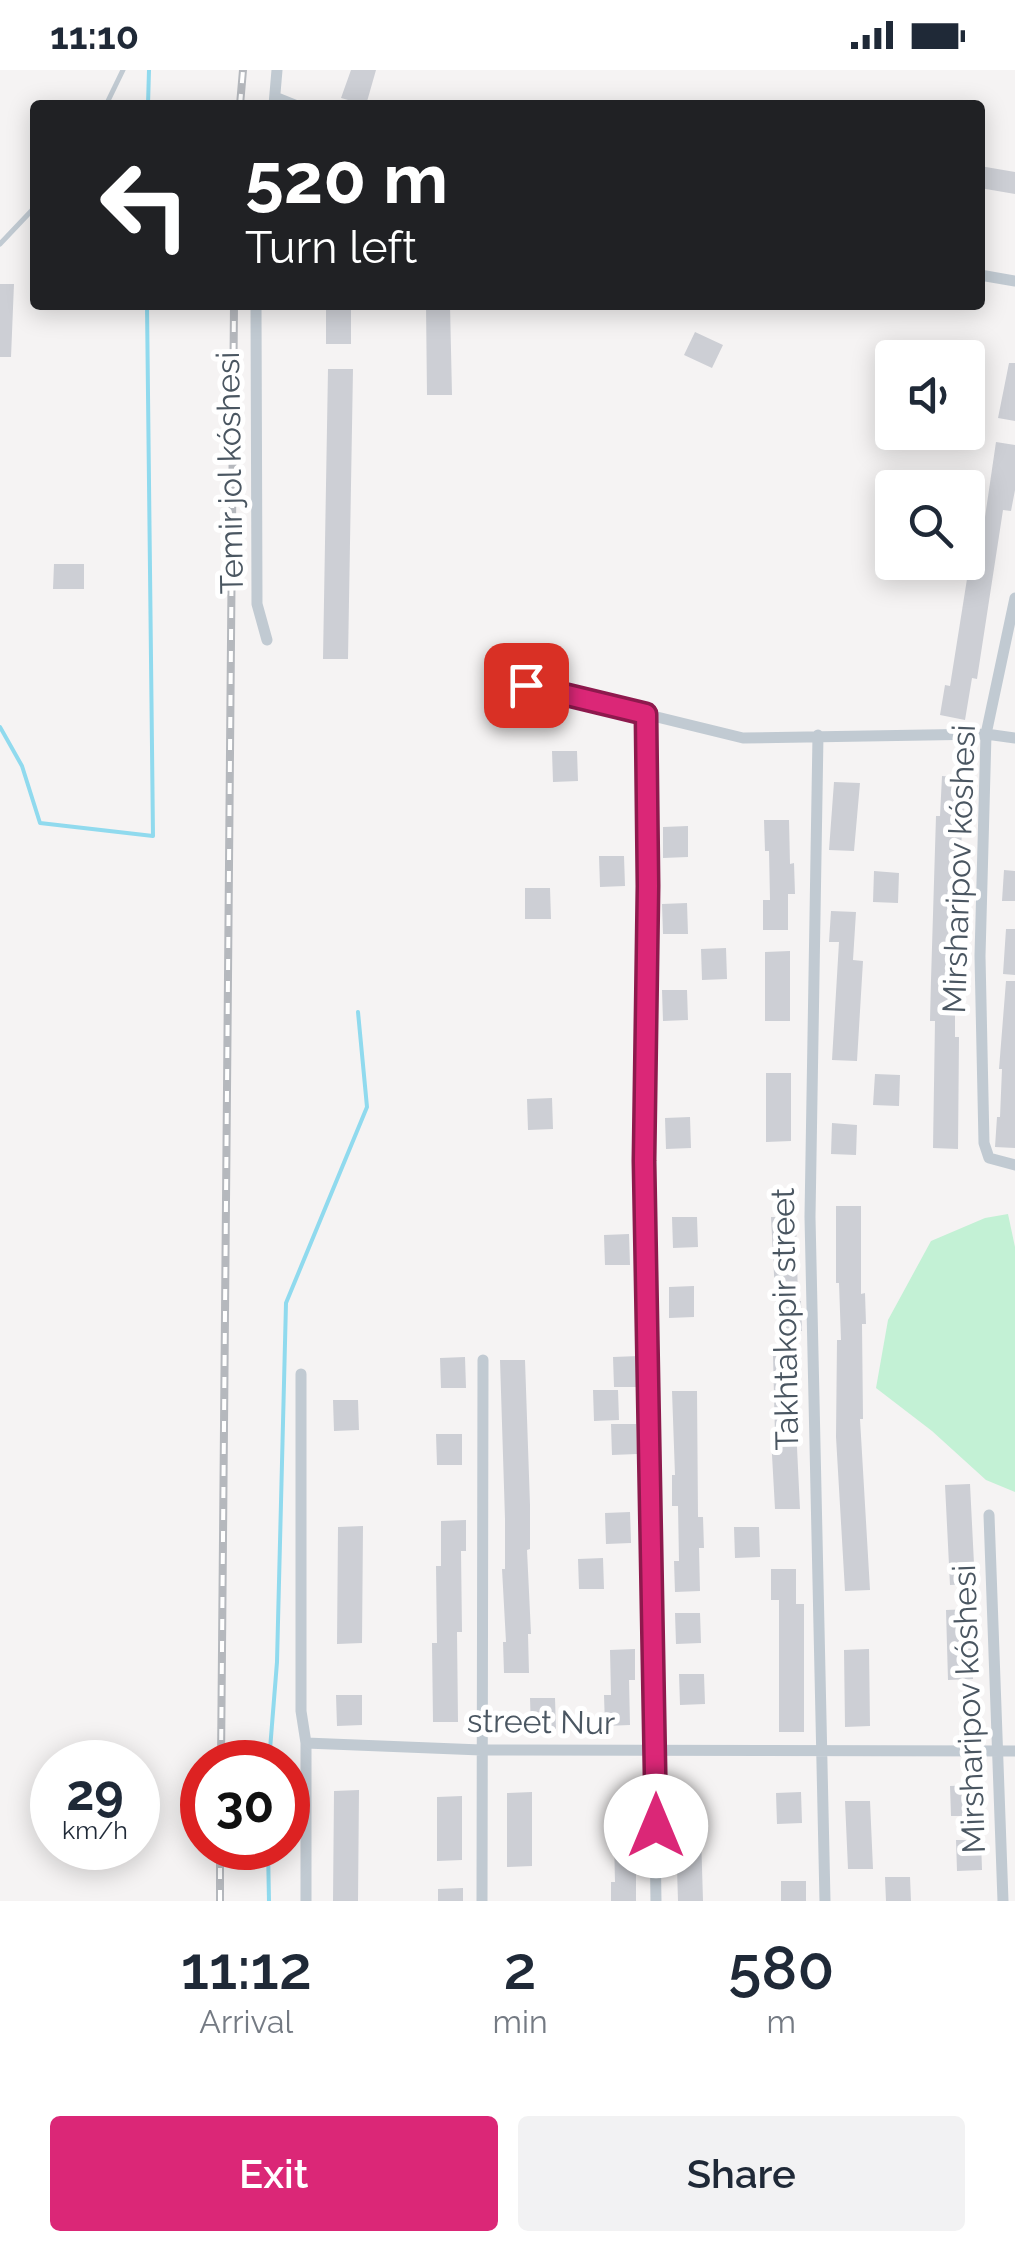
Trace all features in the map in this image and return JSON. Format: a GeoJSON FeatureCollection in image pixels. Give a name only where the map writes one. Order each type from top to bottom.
{"type":"FeatureCollection","features":[{"type":"Feature","properties":{"kind":"street"},"geometry":{"type":"LineString","coordinates":[[274,100],[277,70]]}},
{"type":"Feature","properties":{"kind":"street"},"geometry":{"type":"LineString","coordinates":[[985,276],[1015,281]]}},
{"type":"Feature","properties":{"kind":"street","name":"Temir jol kóshesi"},"geometry":{"type":"LineString","coordinates":[[256,310],[257,604],[268,640]]}},
{"type":"Feature","properties":{"kind":"street","name":"Mirsharipov kóshesi"},"geometry":{"type":"LineString","coordinates":[[1015,598],[986,734],[980,956],[984,1143],[989,1158],[1015,1166]]}},
{"type":"Feature","properties":{"kind":"street"},"geometry":{"type":"LineString","coordinates":[[526,685],[743,738],[986,734],[1015,738]]}},
{"type":"Feature","properties":{"kind":"street"},"geometry":{"type":"LineString","coordinates":[[646,714],[644,1161],[656,1901]]}},
{"type":"Feature","properties":{"kind":"street","name":"Takhtakopir street"},"geometry":{"type":"LineString","coordinates":[[818,735],[810,1217],[825,1901]]}},
{"type":"Feature","properties":{"kind":"street"},"geometry":{"type":"LineString","coordinates":[[482,1901],[483,1360]]}},
{"type":"Feature","properties":{"kind":"street"},"geometry":{"type":"LineString","coordinates":[[301,1374],[300,1711],[305,1740]]}},
{"type":"Feature","properties":{"kind":"street","name":"Mirsharipov kóshesi"},"geometry":{"type":"LineString","coordinates":[[989,1516],[1003,1901]]}},
{"type":"Feature","properties":{"kind":"street","name":"street Nur"},"geometry":{"type":"LineString","coordinates":[[310,1743],[481,1750],[1015,1751]]}},
{"type":"Feature","properties":{"kind":"street"},"geometry":{"type":"LineString","coordinates":[[306,1870],[306,1901]]}},
{"type":"Feature","properties":{"kind":"lane"},"geometry":{"type":"LineString","coordinates":[[108,100],[123,70]]}},
{"type":"Feature","properties":{"kind":"lane"},"geometry":{"type":"LineString","coordinates":[[0,244],[30,212]]}},
{"type":"Feature","properties":{"kind":"green space"},"geometry":{"type":"Polygon","coordinates":[[[1008,1214],[1015,1247],[1015,1492],[986,1480],[876,1388],[888,1320],[931,1241],[985,1218],[1008,1214]]]}},
{"type":"Feature","properties":{"kind":"building"},"geometry":{"type":"Polygon","coordinates":[[[351,70],[376,70],[367,100],[341,98],[351,70]]]}},
{"type":"Feature","properties":{"kind":"building"},"geometry":{"type":"Polygon","coordinates":[[[985,167],[1015,172],[1015,194],[985,189],[985,167]]]}},
{"type":"Feature","properties":{"kind":"building"},"geometry":{"type":"Polygon","coordinates":[[[0,284],[14,284],[11,357],[0,357],[0,284]]]}},
{"type":"Feature","properties":{"kind":"building"},"geometry":{"type":"Polygon","coordinates":[[[326,310],[351,310],[351,344],[326,344],[326,310]]]}},
{"type":"Feature","properties":{"kind":"building"},"geometry":{"type":"Polygon","coordinates":[[[426,310],[450,310],[452,395],[427,395],[426,310]]]}},
{"type":"Feature","properties":{"kind":"building"},"geometry":{"type":"Polygon","coordinates":[[[695,332],[723,345],[712,368],[684,355],[695,332]]]}},
{"type":"Feature","properties":{"kind":"building"},"geometry":{"type":"Polygon","coordinates":[[[1009,363],[1015,363],[1015,421],[998,418],[1009,363]]]}},
{"type":"Feature","properties":{"kind":"building"},"geometry":{"type":"Polygon","coordinates":[[[328,369],[353,369],[348,659],[323,659],[328,369]]]}},
{"type":"Feature","properties":{"kind":"building"},"geometry":{"type":"Polygon","coordinates":[[[996,442],[1015,445],[1015,490],[1011,511],[1003,510],[977,679],[972,678],[965,720],[940,715],[945,685],[950,686],[967,580],[985,580],[985,517],[996,442]]]}},
{"type":"Feature","properties":{"kind":"building"},"geometry":{"type":"Polygon","coordinates":[[[54,564],[84,564],[84,589],[53,589],[54,564]]]}},
{"type":"Feature","properties":{"kind":"building"},"geometry":{"type":"Polygon","coordinates":[[[552,751],[577,751],[578,781],[553,782],[552,751]]]}},
{"type":"Feature","properties":{"kind":"building"},"geometry":{"type":"Polygon","coordinates":[[[942,776],[967,778],[955,992],[955,1037],[959,1037],[958,1149],[933,1148],[935,1021],[930,1021],[936,816],[940,816],[942,776]]]}},
{"type":"Feature","properties":{"kind":"building"},"geometry":{"type":"Polygon","coordinates":[[[834,782],[860,783],[854,851],[829,850],[834,782]]]}},
{"type":"Feature","properties":{"kind":"building"},"geometry":{"type":"Polygon","coordinates":[[[764,820],[789,820],[795,894],[788,894],[788,930],[763,930],[763,900],[770,900],[764,820]]]}},
{"type":"Feature","properties":{"kind":"building"},"geometry":{"type":"Polygon","coordinates":[[[688,826],[688,857],[663,858],[663,827],[688,826]]]}},
{"type":"Feature","properties":{"kind":"building"},"geometry":{"type":"Polygon","coordinates":[[[599,856],[624,856],[625,886],[600,887],[599,856]]]}},
{"type":"Feature","properties":{"kind":"building"},"geometry":{"type":"Polygon","coordinates":[[[1004,870],[1015,871],[1015,901],[1002,901],[1004,870]]]}},
{"type":"Feature","properties":{"kind":"building"},"geometry":{"type":"Polygon","coordinates":[[[874,871],[899,873],[898,903],[873,902],[874,871]]]}},
{"type":"Feature","properties":{"kind":"building"},"geometry":{"type":"Polygon","coordinates":[[[525,888],[550,888],[551,919],[525,919],[525,888]]]}},
{"type":"Feature","properties":{"kind":"building"},"geometry":{"type":"Polygon","coordinates":[[[687,903],[688,934],[663,934],[662,904],[687,903]]]}},
{"type":"Feature","properties":{"kind":"building"},"geometry":{"type":"Polygon","coordinates":[[[831,911],[856,912],[853,960],[863,961],[857,1061],[832,1060],[839,942],[829,942],[831,911]]]}},
{"type":"Feature","properties":{"kind":"building"},"geometry":{"type":"Polygon","coordinates":[[[1006,929],[1015,929],[1015,975],[1003,974],[1006,929]]]}},
{"type":"Feature","properties":{"kind":"building"},"geometry":{"type":"Polygon","coordinates":[[[726,948],[727,979],[702,980],[701,949],[726,948]]]}},
{"type":"Feature","properties":{"kind":"building"},"geometry":{"type":"Polygon","coordinates":[[[790,951],[790,1021],[765,1021],[765,952],[790,951]]]}},
{"type":"Feature","properties":{"kind":"building"},"geometry":{"type":"Polygon","coordinates":[[[1006,981],[1015,981],[1015,1148],[995,1147],[1000,1117],[999,1069],[1006,981]]]}},
{"type":"Feature","properties":{"kind":"building"},"geometry":{"type":"Polygon","coordinates":[[[662,990],[687,990],[688,1020],[663,1021],[662,990]]]}},
{"type":"Feature","properties":{"kind":"building"},"geometry":{"type":"Polygon","coordinates":[[[766,1073],[791,1073],[791,1141],[766,1142],[766,1073]]]}},
{"type":"Feature","properties":{"kind":"building"},"geometry":{"type":"Polygon","coordinates":[[[875,1074],[900,1075],[899,1106],[873,1105],[875,1074]]]}},
{"type":"Feature","properties":{"kind":"building"},"geometry":{"type":"Polygon","coordinates":[[[552,1098],[553,1129],[528,1130],[527,1099],[552,1098]]]}},
{"type":"Feature","properties":{"kind":"building"},"geometry":{"type":"Polygon","coordinates":[[[690,1117],[691,1148],[666,1149],[665,1118],[690,1117]]]}},
{"type":"Feature","properties":{"kind":"building"},"geometry":{"type":"Polygon","coordinates":[[[832,1123],[857,1125],[856,1155],[831,1154],[832,1123]]]}},
{"type":"Feature","properties":{"kind":"building"},"geometry":{"type":"Polygon","coordinates":[[[836,1206],[861,1206],[861,1294],[865,1293],[866,1324],[862,1324],[860,1419],[870,1590],[845,1591],[836,1437],[837,1340],[841,1340],[836,1206]]]}},
{"type":"Feature","properties":{"kind":"building"},"geometry":{"type":"Polygon","coordinates":[[[672,1217],[697,1217],[698,1247],[673,1248],[672,1217]]]}},
{"type":"Feature","properties":{"kind":"building"},"geometry":{"type":"Polygon","coordinates":[[[771,1217],[796,1217],[802,1331],[777,1332],[771,1217]]]}},
{"type":"Feature","properties":{"kind":"building"},"geometry":{"type":"Polygon","coordinates":[[[629,1234],[630,1265],[605,1265],[604,1235],[629,1234]]]}},
{"type":"Feature","properties":{"kind":"building"},"geometry":{"type":"Polygon","coordinates":[[[694,1286],[694,1317],[669,1318],[669,1287],[694,1286]]]}},
{"type":"Feature","properties":{"kind":"building"},"geometry":{"type":"Polygon","coordinates":[[[798,1354],[800,1509],[775,1509],[771,1437],[775,1436],[773,1355],[798,1354]]]}},
{"type":"Feature","properties":{"kind":"building"},"geometry":{"type":"Polygon","coordinates":[[[639,1356],[639,1387],[614,1387],[613,1357],[639,1356]]]}},
{"type":"Feature","properties":{"kind":"building"},"geometry":{"type":"Polygon","coordinates":[[[465,1357],[466,1388],[441,1388],[440,1358],[465,1357]]]}},
{"type":"Feature","properties":{"kind":"building"},"geometry":{"type":"Polygon","coordinates":[[[500,1360],[525,1360],[530,1505],[529,1673],[504,1673],[500,1360]]]}},
{"type":"Feature","properties":{"kind":"building"},"geometry":{"type":"Polygon","coordinates":[[[593,1390],[618,1390],[619,1420],[594,1421],[593,1390]]]}},
{"type":"Feature","properties":{"kind":"building"},"geometry":{"type":"Polygon","coordinates":[[[672,1391],[697,1391],[698,1517],[703,1517],[704,1548],[699,1548],[700,1591],[675,1592],[674,1561],[679,1561],[678,1506],[672,1506],[672,1391]]]}},
{"type":"Feature","properties":{"kind":"building"},"geometry":{"type":"Polygon","coordinates":[[[333,1400],[358,1400],[359,1430],[334,1431],[333,1400]]]}},
{"type":"Feature","properties":{"kind":"building"},"geometry":{"type":"Polygon","coordinates":[[[611,1424],[636,1424],[637,1454],[612,1455],[611,1424]]]}},
{"type":"Feature","properties":{"kind":"building"},"geometry":{"type":"Polygon","coordinates":[[[436,1434],[462,1434],[462,1465],[437,1465],[436,1434]]]}},
{"type":"Feature","properties":{"kind":"building"},"geometry":{"type":"Polygon","coordinates":[[[970,1484],[975,1584],[950,1585],[945,1485],[970,1484]]]}},
{"type":"Feature","properties":{"kind":"building"},"geometry":{"type":"Polygon","coordinates":[[[630,1512],[631,1543],[606,1544],[605,1513],[630,1512]]]}},
{"type":"Feature","properties":{"kind":"building"},"geometry":{"type":"Polygon","coordinates":[[[466,1520],[466,1551],[461,1551],[462,1632],[457,1632],[458,1722],[433,1722],[432,1643],[437,1643],[436,1566],[441,1566],[441,1521],[466,1520]]]}},
{"type":"Feature","properties":{"kind":"building"},"geometry":{"type":"Polygon","coordinates":[[[363,1526],[362,1643],[337,1644],[338,1527],[363,1526]]]}},
{"type":"Feature","properties":{"kind":"building"},"geometry":{"type":"Polygon","coordinates":[[[734,1527],[759,1527],[760,1557],[735,1558],[734,1527]]]}},
{"type":"Feature","properties":{"kind":"building"},"geometry":{"type":"Polygon","coordinates":[[[603,1558],[604,1589],[579,1589],[578,1559],[603,1558]]]}},
{"type":"Feature","properties":{"kind":"building"},"geometry":{"type":"Polygon","coordinates":[[[771,1569],[796,1569],[796,1604],[804,1604],[804,1732],[779,1732],[779,1600],[771,1600],[771,1569]]]}},
{"type":"Feature","properties":{"kind":"building"},"geometry":{"type":"Polygon","coordinates":[[[971,1609],[973,1679],[948,1680],[946,1610],[971,1609]]]}},
{"type":"Feature","properties":{"kind":"building"},"geometry":{"type":"Polygon","coordinates":[[[675,1613],[700,1613],[701,1643],[676,1644],[675,1613]]]}},
{"type":"Feature","properties":{"kind":"building"},"geometry":{"type":"Polygon","coordinates":[[[635,1649],[635,1680],[629,1680],[630,1725],[605,1726],[604,1695],[611,1695],[610,1650],[635,1649]]]}},
{"type":"Feature","properties":{"kind":"building"},"geometry":{"type":"Polygon","coordinates":[[[869,1649],[870,1726],[845,1727],[844,1650],[869,1649]]]}},
{"type":"Feature","properties":{"kind":"building"},"geometry":{"type":"Polygon","coordinates":[[[679,1674],[704,1674],[705,1704],[680,1705],[679,1674]]]}},
{"type":"Feature","properties":{"kind":"building"},"geometry":{"type":"Polygon","coordinates":[[[336,1695],[362,1695],[362,1725],[337,1726],[336,1695]]]}},
{"type":"Feature","properties":{"kind":"building"},"geometry":{"type":"Polygon","coordinates":[[[530,1698],[555,1698],[556,1729],[531,1729],[530,1698]]]}},
{"type":"Feature","properties":{"kind":"building"},"geometry":{"type":"Polygon","coordinates":[[[975,1785],[976,1816],[951,1816],[950,1786],[975,1785]]]}},
{"type":"Feature","properties":{"kind":"building"},"geometry":{"type":"Polygon","coordinates":[[[359,1790],[358,1901],[333,1901],[334,1791],[359,1790]]]}},
{"type":"Feature","properties":{"kind":"building"},"geometry":{"type":"Polygon","coordinates":[[[532,1792],[532,1866],[507,1867],[507,1793],[532,1792]]]}},
{"type":"Feature","properties":{"kind":"building"},"geometry":{"type":"Polygon","coordinates":[[[801,1792],[802,1823],[777,1824],[776,1793],[801,1792]]]}},
{"type":"Feature","properties":{"kind":"building"},"geometry":{"type":"Polygon","coordinates":[[[462,1796],[462,1860],[437,1861],[437,1797],[462,1796]]]}},
{"type":"Feature","properties":{"kind":"building"},"geometry":{"type":"Polygon","coordinates":[[[638,1797],[640,1864],[636,1864],[636,1901],[611,1901],[611,1882],[615,1882],[613,1798],[638,1797]]]}},
{"type":"Feature","properties":{"kind":"building"},"geometry":{"type":"Polygon","coordinates":[[[700,1801],[703,1901],[678,1901],[675,1802],[700,1801]]]}},
{"type":"Feature","properties":{"kind":"building"},"geometry":{"type":"Polygon","coordinates":[[[845,1801],[870,1801],[873,1869],[848,1869],[845,1801]]]}},
{"type":"Feature","properties":{"kind":"building"},"geometry":{"type":"Polygon","coordinates":[[[956,1840],[981,1840],[982,1870],[957,1871],[956,1840]]]}},
{"type":"Feature","properties":{"kind":"building"},"geometry":{"type":"Polygon","coordinates":[[[885,1877],[910,1877],[911,1901],[886,1901],[885,1877]]]}},
{"type":"Feature","properties":{"kind":"building"},"geometry":{"type":"Polygon","coordinates":[[[781,1881],[806,1881],[806,1901],[781,1901],[781,1881]]]}},
{"type":"Feature","properties":{"kind":"building"},"geometry":{"type":"Polygon","coordinates":[[[463,1888],[463,1901],[438,1901],[438,1889],[463,1888]]]}},
{"type":"Feature","properties":{"kind":"waterway"},"geometry":{"type":"LineString","coordinates":[[148,100],[149,70]]}},
{"type":"Feature","properties":{"kind":"waterway"},"geometry":{"type":"LineString","coordinates":[[0,727],[22,766],[40,823],[153,836],[147,310]]}},
{"type":"Feature","properties":{"kind":"waterway"},"geometry":{"type":"LineString","coordinates":[[271,1740],[277,1662],[286,1303],[367,1107],[358,1012]]}},
{"type":"Feature","properties":{"kind":"waterway"},"geometry":{"type":"LineString","coordinates":[[268,1870],[269,1901]]}},
{"type":"Feature","properties":{"kind":"railway"},"geometry":{"type":"LineString","coordinates":[[240,100],[243,70]]}},
{"type":"Feature","properties":{"kind":"railway"},"geometry":{"type":"LineString","coordinates":[[221,1740],[234,310]]}},
{"type":"Feature","properties":{"kind":"railway"},"geometry":{"type":"LineString","coordinates":[[220,1870],[220,1901]]}},
{"type":"Feature","properties":{"kind":"route"},"geometry":{"type":"LineString","coordinates":[[526,685],[646,714],[644,1161],[656,1826]]}}]}
